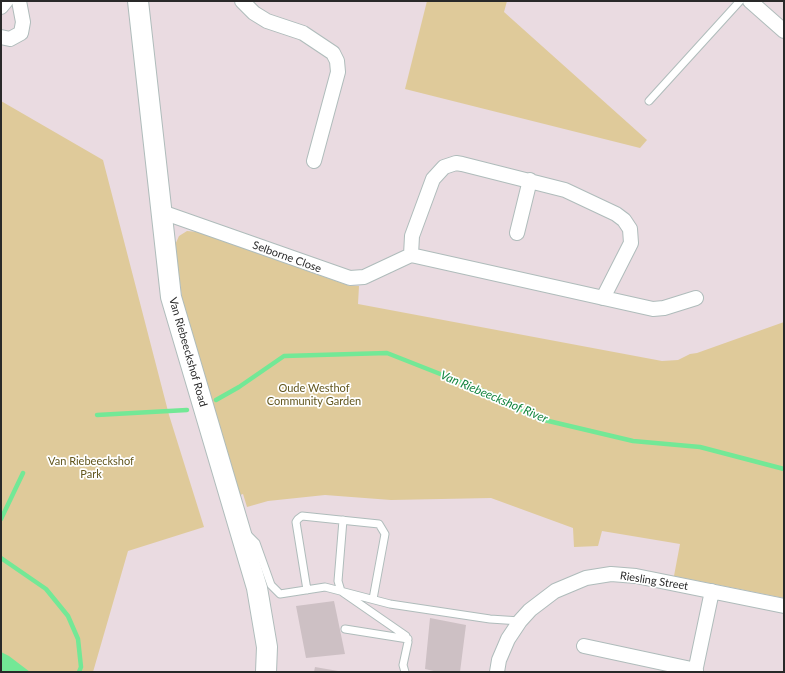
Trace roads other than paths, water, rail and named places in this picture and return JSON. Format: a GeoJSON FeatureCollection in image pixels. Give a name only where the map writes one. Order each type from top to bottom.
{"type":"FeatureCollection","features":[{"type":"Feature","properties":{"kind":"street"},"geometry":{"type":"LineString","coordinates":[[1,7],[6,1]]}},
{"type":"Feature","properties":{"kind":"street"},"geometry":{"type":"LineString","coordinates":[[1,38],[10,39],[21,33],[23,22],[19,1]]}},
{"type":"Feature","properties":{"kind":"street","name":"Van Riebeeckshof Road"},"geometry":{"type":"LineString","coordinates":[[138,1],[171,297],[257,588],[267,647],[266,672]]}},
{"type":"Feature","properties":{"kind":"street"},"geometry":{"type":"LineString","coordinates":[[242,1],[254,13],[266,21],[303,32],[332,53],[337,61],[338,72],[314,161]]}},
{"type":"Feature","properties":{"kind":"street"},"geometry":{"type":"LineString","coordinates":[[750,1],[784,31]]}},
{"type":"Feature","properties":{"kind":"street"},"geometry":{"type":"LineString","coordinates":[[603,298],[629,249],[631,236],[628,224],[616,214],[565,190],[462,164],[444,167],[433,179],[412,236],[411,255],[603,298],[659,309],[696,298]]}},
{"type":"Feature","properties":{"kind":"street"},"geometry":{"type":"LineString","coordinates":[[517,233],[530,180]]}},
{"type":"Feature","properties":{"kind":"street","name":"Selborne Close"},"geometry":{"type":"LineString","coordinates":[[162,212],[350,278],[364,278],[411,255]]}},
{"type":"Feature","properties":{"kind":"street","name":"Riesling Street"},"geometry":{"type":"LineString","coordinates":[[497,672],[504,648],[520,621],[542,600],[555,591],[575,582],[598,576],[611,574],[636,576],[784,606]]}},
{"type":"Feature","properties":{"kind":"street"},"geometry":{"type":"LineString","coordinates":[[584,646],[695,671],[712,591]]}},
{"type":"Feature","properties":{"kind":"lane"},"geometry":{"type":"LineString","coordinates":[[649,101],[740,1]]}},
{"type":"Feature","properties":{"kind":"lane"},"geometry":{"type":"LineString","coordinates":[[307,590],[296,522],[298,519],[302,516],[379,524],[385,534],[373,599]]}},
{"type":"Feature","properties":{"kind":"lane"},"geometry":{"type":"LineString","coordinates":[[343,520],[338,581],[342,591],[408,639]]}},
{"type":"Feature","properties":{"kind":"lane"},"geometry":{"type":"LineString","coordinates":[[239,529],[247,533],[256,542],[273,589],[280,594],[325,587],[390,604],[490,619],[520,621]]}},
{"type":"Feature","properties":{"kind":"lane"},"geometry":{"type":"LineString","coordinates":[[346,629],[408,639]]}},
{"type":"Feature","properties":{"kind":"lane"},"geometry":{"type":"LineString","coordinates":[[405,672],[402,665],[408,639]]}},
{"type":"Feature","properties":{"kind":"waterway","name":"Van Riebeeckshof River"},"geometry":{"type":"LineString","coordinates":[[216,400],[239,387],[284,356],[387,353],[491,394],[540,419],[633,441],[700,447],[784,469]]}},
{"type":"Feature","properties":{"kind":"waterway","name":"Van Riebeeckshof River"},"geometry":{"type":"LineString","coordinates":[[97,415],[187,410]]}},
{"type":"Feature","properties":{"kind":"waterway"},"geometry":{"type":"LineString","coordinates":[[1,519],[23,473]]}},
{"type":"Feature","properties":{"kind":"waterway"},"geometry":{"type":"LineString","coordinates":[[1,558],[46,589],[68,616],[78,639],[81,667],[79,672]]}},
{"type":"Feature","properties":{"kind":"park label","name":"Oude Westhof Community Garden"},"geometry":{"type":"Point","coordinates":[314,394]}},
{"type":"Feature","properties":{"kind":"park label","name":"Van Riebeeckshof Park"},"geometry":{"type":"Point","coordinates":[91,467]}}]}
